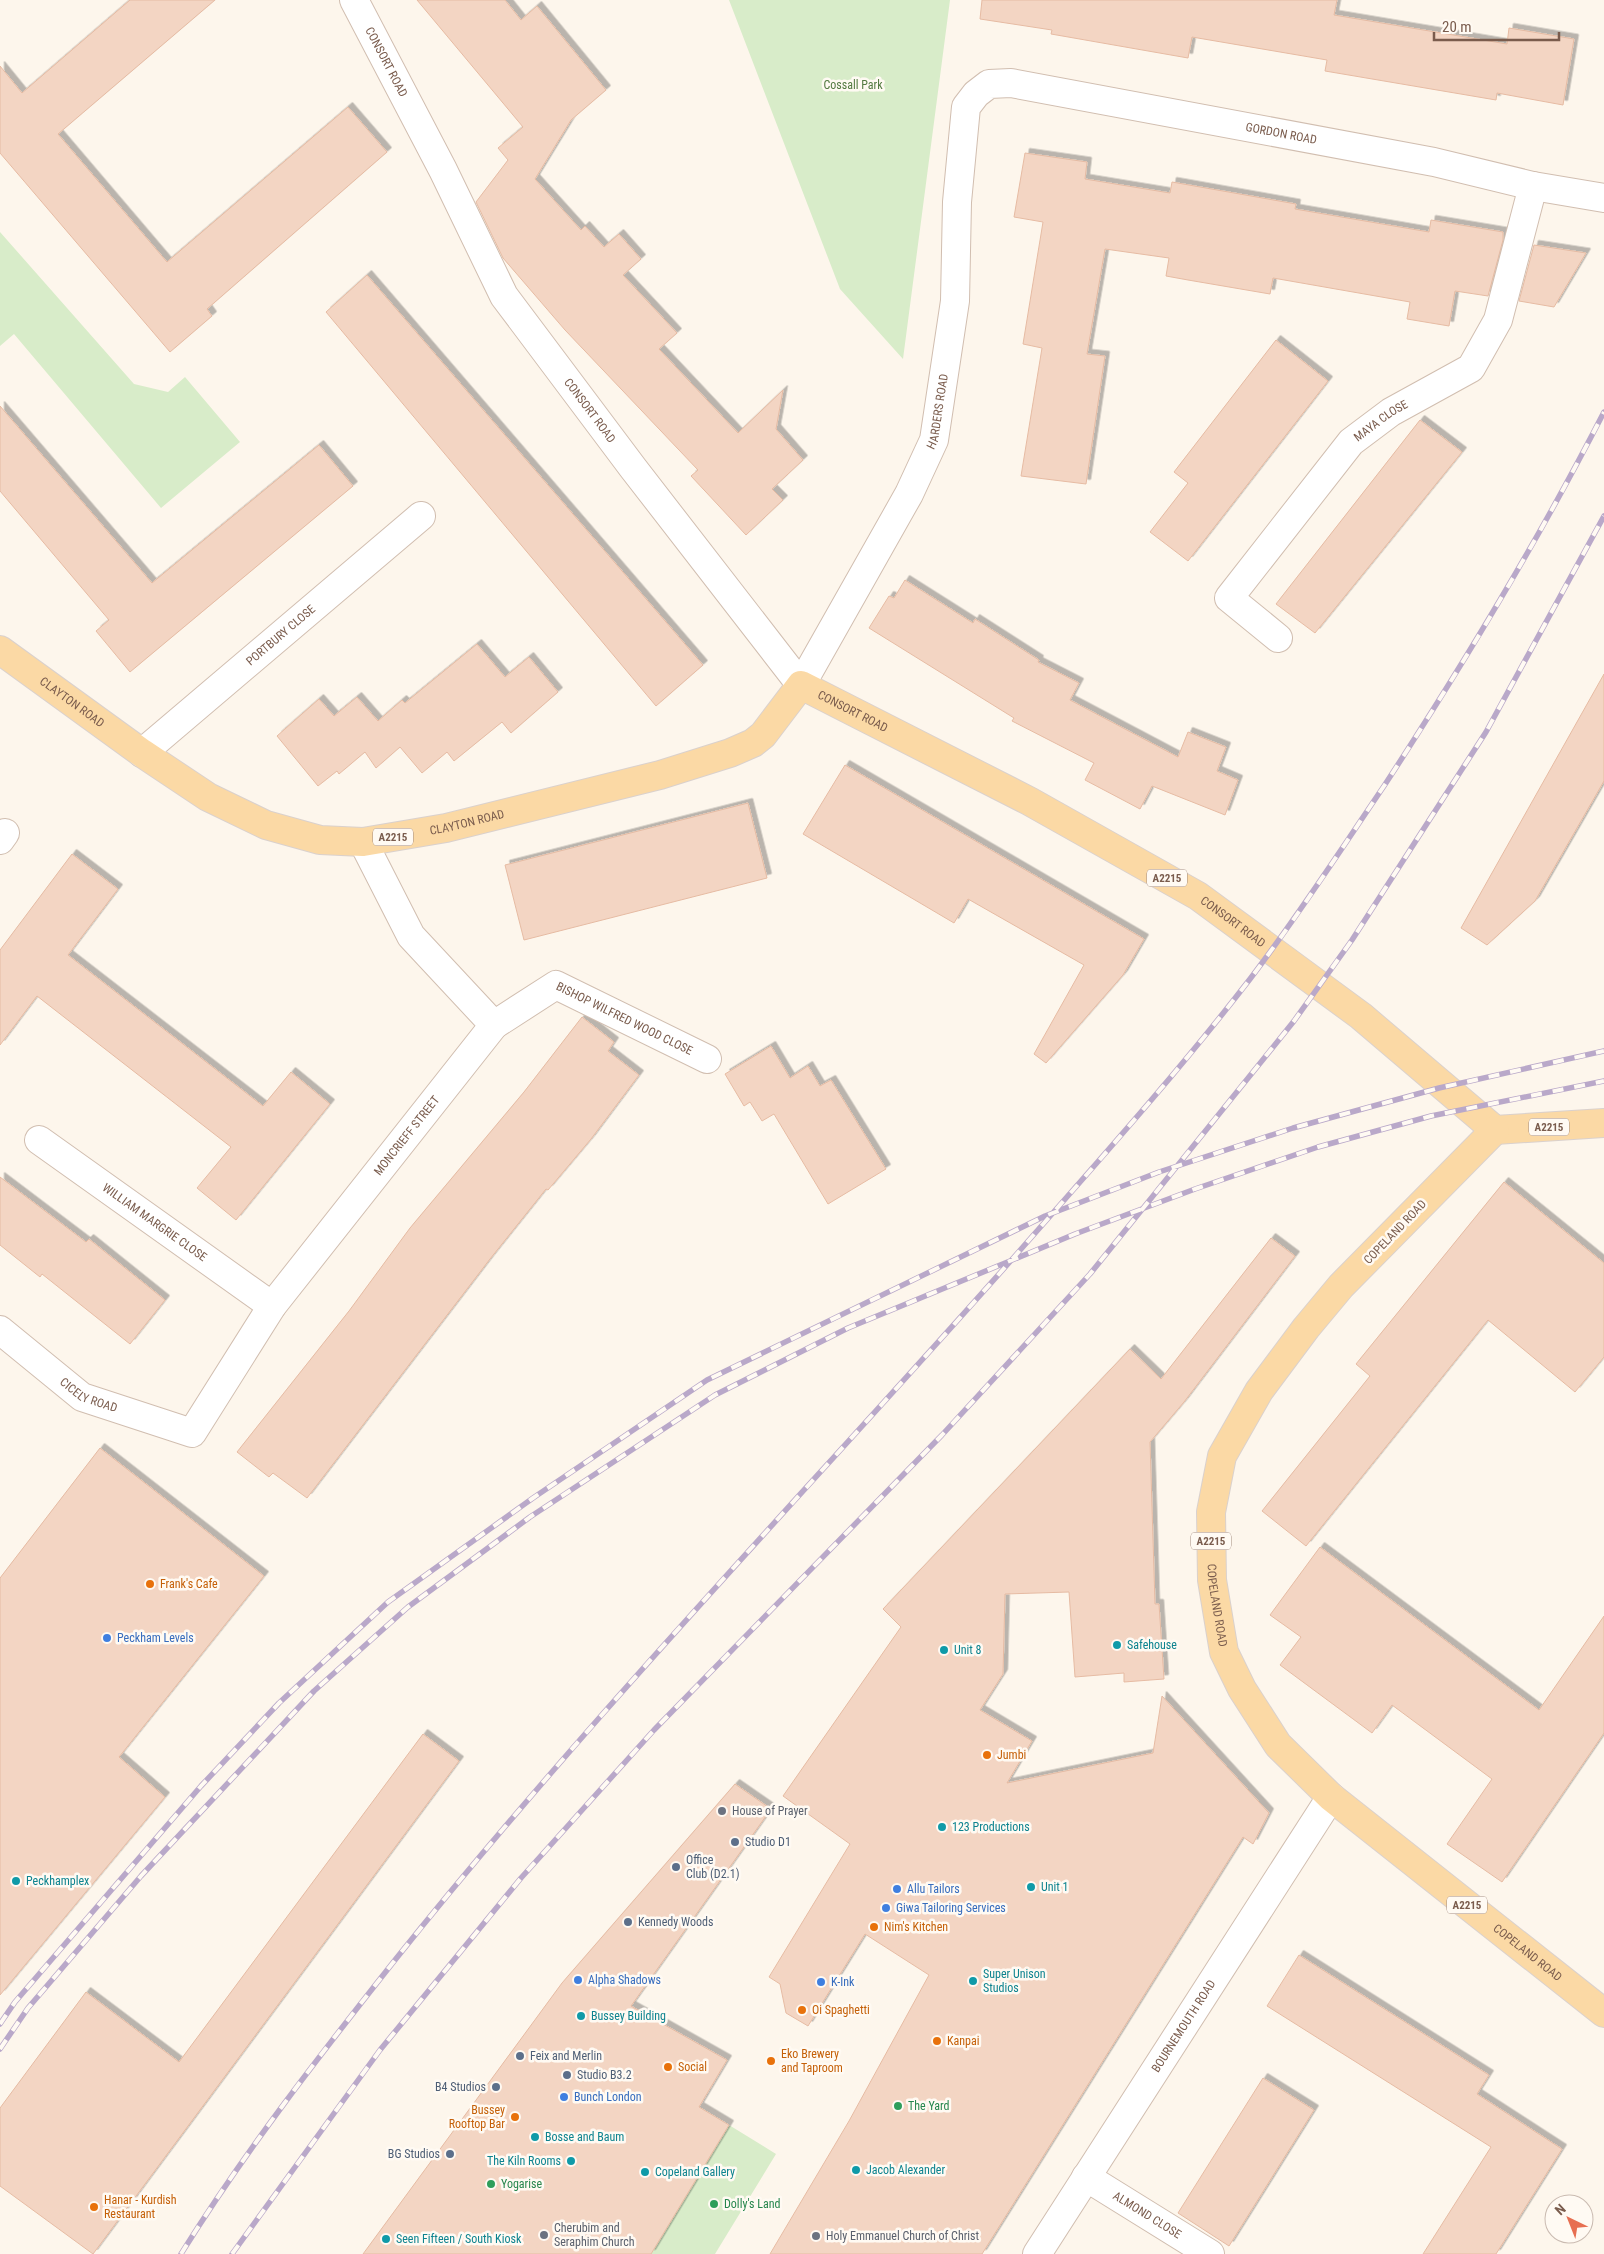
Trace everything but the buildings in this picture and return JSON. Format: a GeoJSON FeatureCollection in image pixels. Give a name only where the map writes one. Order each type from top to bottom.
{"type":"FeatureCollection","features":[{"type":"Feature","properties":{"kind":"main road","name":"CLAYTON ROAD"},"geometry":{"type":"LineString","coordinates":[[0,650],[142,753],[208,797],[266,825],[320,840],[363,842],[456,825],[660,775],[730,753],[753,743],[763,736],[801,685]]}},
{"type":"Feature","properties":{"kind":"main road","name":"CONSORT ROAD"},"geometry":{"type":"LineString","coordinates":[[801,685],[1029,801],[1198,896],[1361,1016],[1494,1130]]}},
{"type":"Feature","properties":{"kind":"main road","name":"A2215"},"geometry":{"type":"LineString","coordinates":[[1494,1130],[1604,1123]]}},
{"type":"Feature","properties":{"kind":"main road","name":"COPELAND ROAD"},"geometry":{"type":"LineString","coordinates":[[1494,1130],[1342,1286],[1306,1328],[1259,1391],[1222,1456],[1211,1512],[1212,1580],[1224,1652],[1242,1689],[1278,1746],[1330,1797],[1604,2013]]}},
{"type":"Feature","properties":{"kind":"street","name":"CONSORT ROAD"},"geometry":{"type":"LineString","coordinates":[[354,0],[443,170],[504,296],[633,468],[801,685]]}},
{"type":"Feature","properties":{"kind":"street","name":"GORDON ROAD"},"geometry":{"type":"LineString","coordinates":[[966,107],[976,94],[989,84],[1011,83],[1434,162],[1534,186],[1604,198]]}},
{"type":"Feature","properties":{"kind":"street","name":"HARDERS ROAD"},"geometry":{"type":"LineString","coordinates":[[801,685],[908,494],[934,440],[955,300],[957,202],[966,107]]}},
{"type":"Feature","properties":{"kind":"street","name":"MAYA CLOSE"},"geometry":{"type":"LineString","coordinates":[[1278,638],[1229,598],[1351,442],[1391,412],[1472,368],[1498,320],[1534,186]]}},
{"type":"Feature","properties":{"kind":"street","name":"PORTBURY CLOSE"},"geometry":{"type":"LineString","coordinates":[[142,753],[421,516]]}},
{"type":"Feature","properties":{"kind":"street"},"geometry":{"type":"LineString","coordinates":[[363,842],[411,936],[494,1025]]}},
{"type":"Feature","properties":{"kind":"street","name":"BISHOP WILFRED WOOD CLOSE"},"geometry":{"type":"LineString","coordinates":[[494,1025],[556,985],[707,1059]]}},
{"type":"Feature","properties":{"kind":"street","name":"MONCRIEFF STREET"},"geometry":{"type":"LineString","coordinates":[[192,1433],[272,1306],[494,1025]]}},
{"type":"Feature","properties":{"kind":"street","name":"WILLIAM MARGRIE CLOSE"},"geometry":{"type":"LineString","coordinates":[[39,1140],[272,1306]]}},
{"type":"Feature","properties":{"kind":"street","name":"CICELY ROAD"},"geometry":{"type":"LineString","coordinates":[[0,1330],[82,1397],[192,1433]]}},
{"type":"Feature","properties":{"kind":"street","name":"BOURNEMOUTH ROAD"},"geometry":{"type":"LineString","coordinates":[[1037,2254],[1330,1797]]}},
{"type":"Feature","properties":{"kind":"street","name":"ALMOND CLOSE"},"geometry":{"type":"LineString","coordinates":[[1086,2177],[1210,2254]]}},
{"type":"Feature","properties":{"kind":"green space","name":"Cossall Park"},"geometry":{"type":"Polygon","coordinates":[[[729,0],[950,0],[903,359],[840,289],[729,0]]]}},
{"type":"Feature","properties":{"kind":"green space"},"geometry":{"type":"Polygon","coordinates":[[[0,232],[134,384],[168,392],[185,377],[240,442],[161,508],[14,334],[0,346],[0,232]]]}},
{"type":"Feature","properties":{"kind":"green space","name":"Dolly's Land"},"geometry":{"type":"Polygon","coordinates":[[[729,2125],[776,2154],[715,2254],[651,2254],[729,2125]]]}},
{"type":"Feature","properties":{"kind":"railway"},"geometry":{"type":"LineString","coordinates":[[181,2254],[231,2178],[284,2104],[395,1960],[469,1869],[700,1604],[1075,1188],[1164,1085],[1250,979],[1335,859],[1442,695],[1499,602],[1553,508],[1604,412]]}},
{"type":"Feature","properties":{"kind":"railway"},"geometry":{"type":"LineString","coordinates":[[232,2254],[380,2050],[521,1878],[654,1730],[942,1435],[1090,1274],[1294,1021],[1352,940],[1486,732],[1604,516]]}},
{"type":"Feature","properties":{"kind":"railway"},"geometry":{"type":"LineString","coordinates":[[0,2024],[15,2002],[201,1786],[279,1703],[388,1602],[533,1498],[707,1380],[1045,1216],[1159,1172],[1293,1128],[1439,1088],[1604,1051]]}},
{"type":"Feature","properties":{"kind":"railway"},"geometry":{"type":"LineString","coordinates":[[0,2049],[28,2008],[141,1876],[314,1691],[408,1607],[530,1517],[715,1395],[848,1328],[1075,1234],[1195,1189],[1318,1147],[1431,1116],[1604,1081]]}},
{"type":"Feature","properties":{"kind":"place","name":"Frank's Cafe"},"geometry":{"type":"Point","coordinates":[150,1584]}},
{"type":"Feature","properties":{"kind":"place","name":"Peckham Levels"},"geometry":{"type":"Point","coordinates":[107,1638]}},
{"type":"Feature","properties":{"kind":"place","name":"Safehouse"},"geometry":{"type":"Point","coordinates":[1117,1645]}},
{"type":"Feature","properties":{"kind":"place","name":"Unit 8"},"geometry":{"type":"Point","coordinates":[944,1650]}},
{"type":"Feature","properties":{"kind":"place","name":"Jumbi"},"geometry":{"type":"Point","coordinates":[987,1755]}},
{"type":"Feature","properties":{"kind":"place","name":"House of Prayer"},"geometry":{"type":"Point","coordinates":[722,1811]}},
{"type":"Feature","properties":{"kind":"place","name":"123 Productions"},"geometry":{"type":"Point","coordinates":[942,1827]}},
{"type":"Feature","properties":{"kind":"place","name":"Studio D1"},"geometry":{"type":"Point","coordinates":[735,1842]}},
{"type":"Feature","properties":{"kind":"place","name":"Office Club (D2.1)"},"geometry":{"type":"Point","coordinates":[676,1867]}},
{"type":"Feature","properties":{"kind":"place","name":"Peckhamplex"},"geometry":{"type":"Point","coordinates":[16,1881]}},
{"type":"Feature","properties":{"kind":"place","name":"Unit 1"},"geometry":{"type":"Point","coordinates":[1031,1887]}},
{"type":"Feature","properties":{"kind":"place","name":"Allu Tailors"},"geometry":{"type":"Point","coordinates":[897,1889]}},
{"type":"Feature","properties":{"kind":"place","name":"Giwa Tailoring Services"},"geometry":{"type":"Point","coordinates":[886,1908]}},
{"type":"Feature","properties":{"kind":"place","name":"Kennedy Woods"},"geometry":{"type":"Point","coordinates":[628,1922]}},
{"type":"Feature","properties":{"kind":"place","name":"Nim's Kitchen"},"geometry":{"type":"Point","coordinates":[874,1927]}},
{"type":"Feature","properties":{"kind":"place","name":"Alpha Shadows"},"geometry":{"type":"Point","coordinates":[578,1980]}},
{"type":"Feature","properties":{"kind":"place","name":"Super Unison Studios"},"geometry":{"type":"Point","coordinates":[973,1981]}},
{"type":"Feature","properties":{"kind":"place","name":"K-Ink"},"geometry":{"type":"Point","coordinates":[821,1982]}},
{"type":"Feature","properties":{"kind":"place","name":"Oi Spaghetti"},"geometry":{"type":"Point","coordinates":[802,2010]}},
{"type":"Feature","properties":{"kind":"place","name":"Bussey Building"},"geometry":{"type":"Point","coordinates":[581,2016]}},
{"type":"Feature","properties":{"kind":"place","name":"Kanpai"},"geometry":{"type":"Point","coordinates":[937,2041]}},
{"type":"Feature","properties":{"kind":"place","name":"Feix and Merlin"},"geometry":{"type":"Point","coordinates":[520,2056]}},
{"type":"Feature","properties":{"kind":"place","name":"Eko Brewery and Taproom"},"geometry":{"type":"Point","coordinates":[771,2061]}},
{"type":"Feature","properties":{"kind":"place","name":"Social"},"geometry":{"type":"Point","coordinates":[668,2067]}},
{"type":"Feature","properties":{"kind":"place","name":"Studio B3.2"},"geometry":{"type":"Point","coordinates":[567,2075]}},
{"type":"Feature","properties":{"kind":"place","name":"B4 Studios"},"geometry":{"type":"Point","coordinates":[496,2087]}},
{"type":"Feature","properties":{"kind":"place","name":"Bunch London"},"geometry":{"type":"Point","coordinates":[564,2097]}},
{"type":"Feature","properties":{"kind":"place","name":"The Yard"},"geometry":{"type":"Point","coordinates":[898,2106]}},
{"type":"Feature","properties":{"kind":"place","name":"Bussey Rooftop Bar"},"geometry":{"type":"Point","coordinates":[515,2117]}},
{"type":"Feature","properties":{"kind":"place","name":"Bosse and Baum"},"geometry":{"type":"Point","coordinates":[535,2137]}},
{"type":"Feature","properties":{"kind":"place","name":"BG Studios"},"geometry":{"type":"Point","coordinates":[450,2154]}},
{"type":"Feature","properties":{"kind":"place","name":"The Kiln Rooms"},"geometry":{"type":"Point","coordinates":[571,2161]}},
{"type":"Feature","properties":{"kind":"place","name":"Jacob Alexander"},"geometry":{"type":"Point","coordinates":[856,2170]}},
{"type":"Feature","properties":{"kind":"place","name":"Copeland Gallery"},"geometry":{"type":"Point","coordinates":[645,2172]}},
{"type":"Feature","properties":{"kind":"place","name":"Yogarise"},"geometry":{"type":"Point","coordinates":[491,2184]}},
{"type":"Feature","properties":{"kind":"place","name":"Dolly's Land"},"geometry":{"type":"Point","coordinates":[714,2204]}},
{"type":"Feature","properties":{"kind":"place","name":"Hanar - Kurdish Restaurant"},"geometry":{"type":"Point","coordinates":[94,2207]}},
{"type":"Feature","properties":{"kind":"place","name":"Cherubim and Seraphim Church"},"geometry":{"type":"Point","coordinates":[544,2235]}},
{"type":"Feature","properties":{"kind":"place","name":"Holy Emmanuel Church of Christ"},"geometry":{"type":"Point","coordinates":[816,2236]}},
{"type":"Feature","properties":{"kind":"place","name":"Seen Fifteen / South Kiosk"},"geometry":{"type":"Point","coordinates":[386,2239]}}]}
